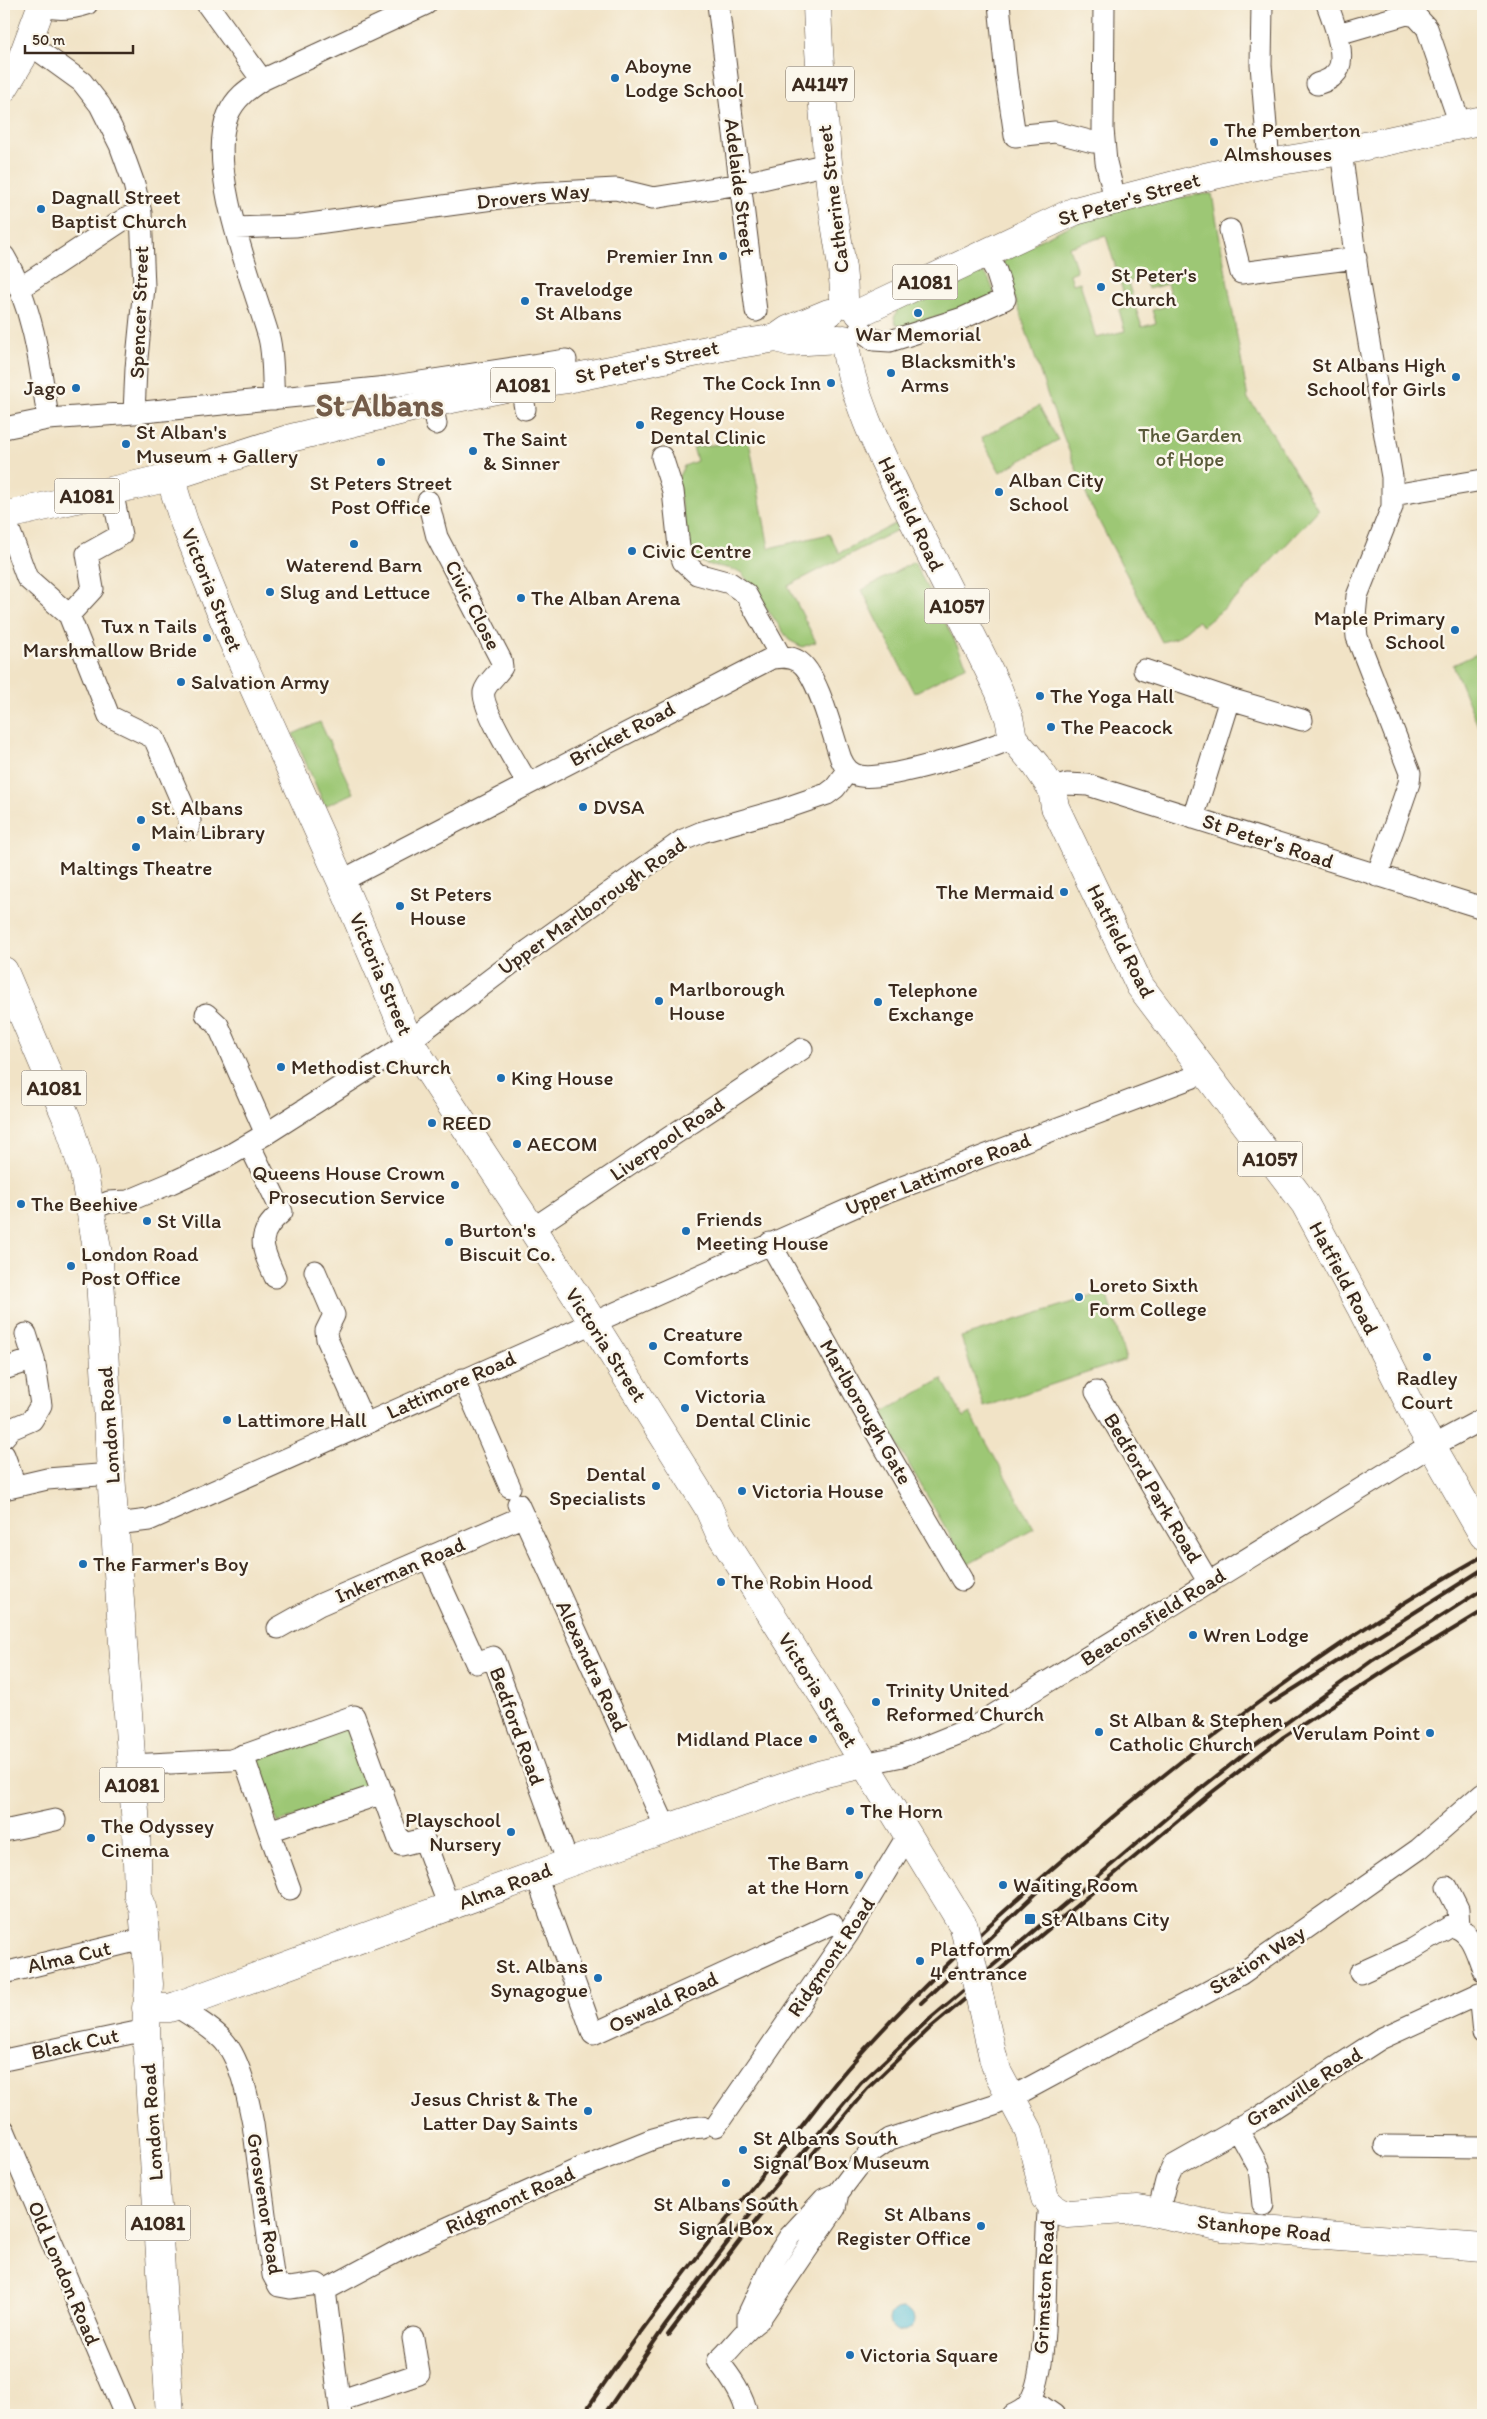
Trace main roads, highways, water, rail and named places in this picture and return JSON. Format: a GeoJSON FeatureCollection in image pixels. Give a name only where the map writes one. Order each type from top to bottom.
{"type":"FeatureCollection","features":[{"type":"Feature","properties":{"kind":"main road","name":"Catherine Street"},"geometry":{"type":"LineString","coordinates":[[817,4],[820,85],[844,290],[846,323]]}},
{"type":"Feature","properties":{"kind":"main road"},"geometry":{"type":"LineString","coordinates":[[4,88],[28,43],[42,5]]}},
{"type":"Feature","properties":{"kind":"main road","name":"St Peter's Street"},"geometry":{"type":"LineString","coordinates":[[170,477],[341,424],[434,414],[523,397],[567,379],[727,346],[777,338],[790,342],[846,323],[1075,211],[1269,163],[1341,151],[1472,123]]}},
{"type":"Feature","properties":{"kind":"main road","name":"Hatfield Road"},"geometry":{"type":"LineString","coordinates":[[846,323],[849,370],[892,478],[999,690],[1009,718],[1013,738],[1036,765],[1052,789],[1055,808],[1140,986],[1316,1222],[1432,1446],[1483,1535]]}},
{"type":"Feature","properties":{"kind":"main road","name":"A1081"},"geometry":{"type":"LineString","coordinates":[[4,516],[170,477]]}},
{"type":"Feature","properties":{"kind":"main road","name":"Victoria Street"},"geometry":{"type":"LineString","coordinates":[[170,477],[184,522],[226,626],[341,881],[409,1041],[593,1323],[708,1507],[719,1532],[830,1706],[964,1927],[993,2057],[998,2073],[1029,2131],[1042,2191],[1049,2204]]}},
{"type":"Feature","properties":{"kind":"main road","name":"London Road"},"geometry":{"type":"LineString","coordinates":[[4,971],[67,1119],[84,1173],[99,1260],[130,1765],[136,1826],[138,1896],[143,1908],[148,1974],[146,2019],[170,2415]]}},
{"type":"Feature","properties":{"kind":"main road","name":"Alma Road"},"geometry":{"type":"LineString","coordinates":[[146,2019],[169,2008],[666,1828],[829,1771],[864,1764]]}},
{"type":"Feature","properties":{"kind":"main road","name":"London Road"},"geometry":{"type":"LineString","coordinates":[[138,1896],[133,1909],[137,1982],[146,2019]]}},
{"type":"Feature","properties":{"kind":"main road","name":"Stanhope Road"},"geometry":{"type":"LineString","coordinates":[[1049,2204],[1060,2212],[1068,2214],[1138,2209],[1243,2229],[1483,2247]]}},
{"type":"Feature","properties":{"kind":"water"},"geometry":{"type":"Polygon","coordinates":[[[902,2308],[911,2311],[914,2320],[911,2329],[902,2332],[893,2329],[890,2320],[893,2311],[902,2308]]]}},
{"type":"Feature","properties":{"kind":"railway"},"geometry":{"type":"LineString","coordinates":[[583,2415],[629,2348],[678,2282],[838,2079],[899,2012],[954,1958],[1069,1854],[1167,1772],[1269,1694],[1374,1622],[1483,1556]]}},
{"type":"Feature","properties":{"kind":"railway"},"geometry":{"type":"LineString","coordinates":[[1270,1704],[1483,1569]]}},
{"type":"Feature","properties":{"kind":"railway"},"geometry":{"type":"LineString","coordinates":[[604,2415],[665,2326],[734,2234],[861,2083],[923,2025],[1204,1786],[1253,1747],[1373,1660],[1483,1589]]}},
{"type":"Feature","properties":{"kind":"railway"},"geometry":{"type":"LineString","coordinates":[[805,2163],[867,2089],[928,2030],[1211,1793],[1282,1738],[1396,1664],[1483,1611]]}},
{"type":"Feature","properties":{"kind":"railway"},"geometry":{"type":"LineString","coordinates":[[921,2003],[1046,1884]]}},
{"type":"Feature","properties":{"kind":"railway"},"geometry":{"type":"LineString","coordinates":[[668,2335],[774,2199]]}},
{"type":"Feature","properties":{"kind":"place","name":"Aboyne Lodge School"},"geometry":{"type":"Point","coordinates":[615,78]}},
{"type":"Feature","properties":{"kind":"place","name":"The Pemberton Almshouses"},"geometry":{"type":"Point","coordinates":[1214,142]}},
{"type":"Feature","properties":{"kind":"place","name":"Dagnall Street Baptist Church"},"geometry":{"type":"Point","coordinates":[41,209]}},
{"type":"Feature","properties":{"kind":"place","name":"Premier Inn"},"geometry":{"type":"Point","coordinates":[723,256]}},
{"type":"Feature","properties":{"kind":"place","name":"St Peter's Church"},"geometry":{"type":"Point","coordinates":[1101,287]}},
{"type":"Feature","properties":{"kind":"place","name":"Travelodge St Albans"},"geometry":{"type":"Point","coordinates":[525,301]}},
{"type":"Feature","properties":{"kind":"place","name":"War Memorial"},"geometry":{"type":"Point","coordinates":[918,313]}},
{"type":"Feature","properties":{"kind":"place","name":"Blacksmith's Arms"},"geometry":{"type":"Point","coordinates":[891,373]}},
{"type":"Feature","properties":{"kind":"place","name":"St Albans High School for Girls"},"geometry":{"type":"Point","coordinates":[1456,377]}},
{"type":"Feature","properties":{"kind":"place","name":"The Cock Inn"},"geometry":{"type":"Point","coordinates":[831,383]}},
{"type":"Feature","properties":{"kind":"place","name":"Jago"},"geometry":{"type":"Point","coordinates":[76,388]}},
{"type":"Feature","properties":{"kind":"place","name":"Regency House Dental Clinic"},"geometry":{"type":"Point","coordinates":[640,425]}},
{"type":"Feature","properties":{"kind":"place","name":"St Alban's Museum + Gallery"},"geometry":{"type":"Point","coordinates":[126,444]}},
{"type":"Feature","properties":{"kind":"place","name":"The Saint & Sinner"},"geometry":{"type":"Point","coordinates":[473,451]}},
{"type":"Feature","properties":{"kind":"place","name":"St Peters Street Post Office"},"geometry":{"type":"Point","coordinates":[381,462]}},
{"type":"Feature","properties":{"kind":"place","name":"Alban City School"},"geometry":{"type":"Point","coordinates":[999,492]}},
{"type":"Feature","properties":{"kind":"place","name":"Waterend Barn"},"geometry":{"type":"Point","coordinates":[354,544]}},
{"type":"Feature","properties":{"kind":"place","name":"Civic Centre"},"geometry":{"type":"Point","coordinates":[632,551]}},
{"type":"Feature","properties":{"kind":"place","name":"Slug and Lettuce"},"geometry":{"type":"Point","coordinates":[270,592]}},
{"type":"Feature","properties":{"kind":"place","name":"The Alban Arena"},"geometry":{"type":"Point","coordinates":[521,598]}},
{"type":"Feature","properties":{"kind":"place","name":"Maple Primary School"},"geometry":{"type":"Point","coordinates":[1455,630]}},
{"type":"Feature","properties":{"kind":"place","name":"Tux n Tails Marshmallow Bride"},"geometry":{"type":"Point","coordinates":[207,638]}},
{"type":"Feature","properties":{"kind":"place","name":"Salvation Army"},"geometry":{"type":"Point","coordinates":[181,682]}},
{"type":"Feature","properties":{"kind":"place","name":"The Yoga Hall"},"geometry":{"type":"Point","coordinates":[1040,696]}},
{"type":"Feature","properties":{"kind":"place","name":"The Peacock"},"geometry":{"type":"Point","coordinates":[1051,727]}},
{"type":"Feature","properties":{"kind":"place","name":"DVSA"},"geometry":{"type":"Point","coordinates":[583,807]}},
{"type":"Feature","properties":{"kind":"place","name":"St. Albans Main Library"},"geometry":{"type":"Point","coordinates":[141,820]}},
{"type":"Feature","properties":{"kind":"place","name":"Maltings Theatre"},"geometry":{"type":"Point","coordinates":[136,847]}},
{"type":"Feature","properties":{"kind":"place","name":"The Mermaid"},"geometry":{"type":"Point","coordinates":[1064,892]}},
{"type":"Feature","properties":{"kind":"place","name":"St Peters House"},"geometry":{"type":"Point","coordinates":[400,906]}},
{"type":"Feature","properties":{"kind":"place","name":"Marlborough House"},"geometry":{"type":"Point","coordinates":[659,1001]}},
{"type":"Feature","properties":{"kind":"place","name":"Telephone Exchange"},"geometry":{"type":"Point","coordinates":[878,1002]}},
{"type":"Feature","properties":{"kind":"place","name":"Methodist Church"},"geometry":{"type":"Point","coordinates":[281,1067]}},
{"type":"Feature","properties":{"kind":"place","name":"King House"},"geometry":{"type":"Point","coordinates":[501,1078]}},
{"type":"Feature","properties":{"kind":"place","name":"REED"},"geometry":{"type":"Point","coordinates":[432,1123]}},
{"type":"Feature","properties":{"kind":"place","name":"AECOM"},"geometry":{"type":"Point","coordinates":[517,1144]}},
{"type":"Feature","properties":{"kind":"place","name":"Queens House Crown Prosecution Service"},"geometry":{"type":"Point","coordinates":[455,1185]}},
{"type":"Feature","properties":{"kind":"place","name":"The Beehive"},"geometry":{"type":"Point","coordinates":[21,1204]}},
{"type":"Feature","properties":{"kind":"place","name":"St Villa"},"geometry":{"type":"Point","coordinates":[147,1221]}},
{"type":"Feature","properties":{"kind":"place","name":"Friends Meeting House"},"geometry":{"type":"Point","coordinates":[686,1231]}},
{"type":"Feature","properties":{"kind":"place","name":"Burton's Biscuit Co."},"geometry":{"type":"Point","coordinates":[449,1242]}},
{"type":"Feature","properties":{"kind":"place","name":"London Road Post Office"},"geometry":{"type":"Point","coordinates":[71,1266]}},
{"type":"Feature","properties":{"kind":"place","name":"Loreto Sixth Form College"},"geometry":{"type":"Point","coordinates":[1079,1297]}},
{"type":"Feature","properties":{"kind":"place","name":"Creature Comforts"},"geometry":{"type":"Point","coordinates":[653,1346]}},
{"type":"Feature","properties":{"kind":"place","name":"Radley Court"},"geometry":{"type":"Point","coordinates":[1427,1357]}},
{"type":"Feature","properties":{"kind":"place","name":"Victoria Dental Clinic"},"geometry":{"type":"Point","coordinates":[685,1408]}},
{"type":"Feature","properties":{"kind":"place","name":"Lattimore Hall"},"geometry":{"type":"Point","coordinates":[227,1420]}},
{"type":"Feature","properties":{"kind":"place","name":"Dental Specialists"},"geometry":{"type":"Point","coordinates":[656,1486]}},
{"type":"Feature","properties":{"kind":"place","name":"Victoria House"},"geometry":{"type":"Point","coordinates":[742,1491]}},
{"type":"Feature","properties":{"kind":"place","name":"The Farmer's Boy"},"geometry":{"type":"Point","coordinates":[83,1564]}},
{"type":"Feature","properties":{"kind":"place","name":"The Robin Hood"},"geometry":{"type":"Point","coordinates":[721,1582]}},
{"type":"Feature","properties":{"kind":"place","name":"Wren Lodge"},"geometry":{"type":"Point","coordinates":[1193,1635]}},
{"type":"Feature","properties":{"kind":"place","name":"Trinity United Reformed Church"},"geometry":{"type":"Point","coordinates":[876,1702]}},
{"type":"Feature","properties":{"kind":"place","name":"St Alban & Stephen Catholic Church"},"geometry":{"type":"Point","coordinates":[1099,1732]}},
{"type":"Feature","properties":{"kind":"place","name":"Verulam Point"},"geometry":{"type":"Point","coordinates":[1430,1733]}},
{"type":"Feature","properties":{"kind":"place","name":"Midland Place"},"geometry":{"type":"Point","coordinates":[813,1739]}},
{"type":"Feature","properties":{"kind":"place","name":"The Horn"},"geometry":{"type":"Point","coordinates":[850,1811]}},
{"type":"Feature","properties":{"kind":"place","name":"Playschool Nursery"},"geometry":{"type":"Point","coordinates":[511,1832]}},
{"type":"Feature","properties":{"kind":"place","name":"The Odyssey Cinema"},"geometry":{"type":"Point","coordinates":[91,1838]}},
{"type":"Feature","properties":{"kind":"place","name":"The Barn at the Horn"},"geometry":{"type":"Point","coordinates":[859,1875]}},
{"type":"Feature","properties":{"kind":"place","name":"Waiting Room"},"geometry":{"type":"Point","coordinates":[1003,1885]}},
{"type":"Feature","properties":{"kind":"place","name":"St Albans City"},"geometry":{"type":"Point","coordinates":[1030,1919]}},
{"type":"Feature","properties":{"kind":"place","name":"Platform 4 entrance"},"geometry":{"type":"Point","coordinates":[920,1961]}},
{"type":"Feature","properties":{"kind":"place","name":"St. Albans Synagogue"},"geometry":{"type":"Point","coordinates":[598,1978]}},
{"type":"Feature","properties":{"kind":"place","name":"Jesus Christ & The Latter Day Saints"},"geometry":{"type":"Point","coordinates":[588,2111]}},
{"type":"Feature","properties":{"kind":"place","name":"St Albans South Signal Box Museum"},"geometry":{"type":"Point","coordinates":[743,2150]}},
{"type":"Feature","properties":{"kind":"place","name":"St Albans South Signal Box"},"geometry":{"type":"Point","coordinates":[726,2183]}},
{"type":"Feature","properties":{"kind":"place","name":"St Albans Register Office"},"geometry":{"type":"Point","coordinates":[981,2226]}},
{"type":"Feature","properties":{"kind":"place","name":"Victoria Square"},"geometry":{"type":"Point","coordinates":[850,2355]}},
{"type":"Feature","properties":{"kind":"district","name":"St Albans"},"geometry":{"type":"Point","coordinates":[380,405]}},
{"type":"Feature","properties":{"kind":"park label","name":"The Garden of Hope"},"geometry":{"type":"Point","coordinates":[1190,447]}}]}
